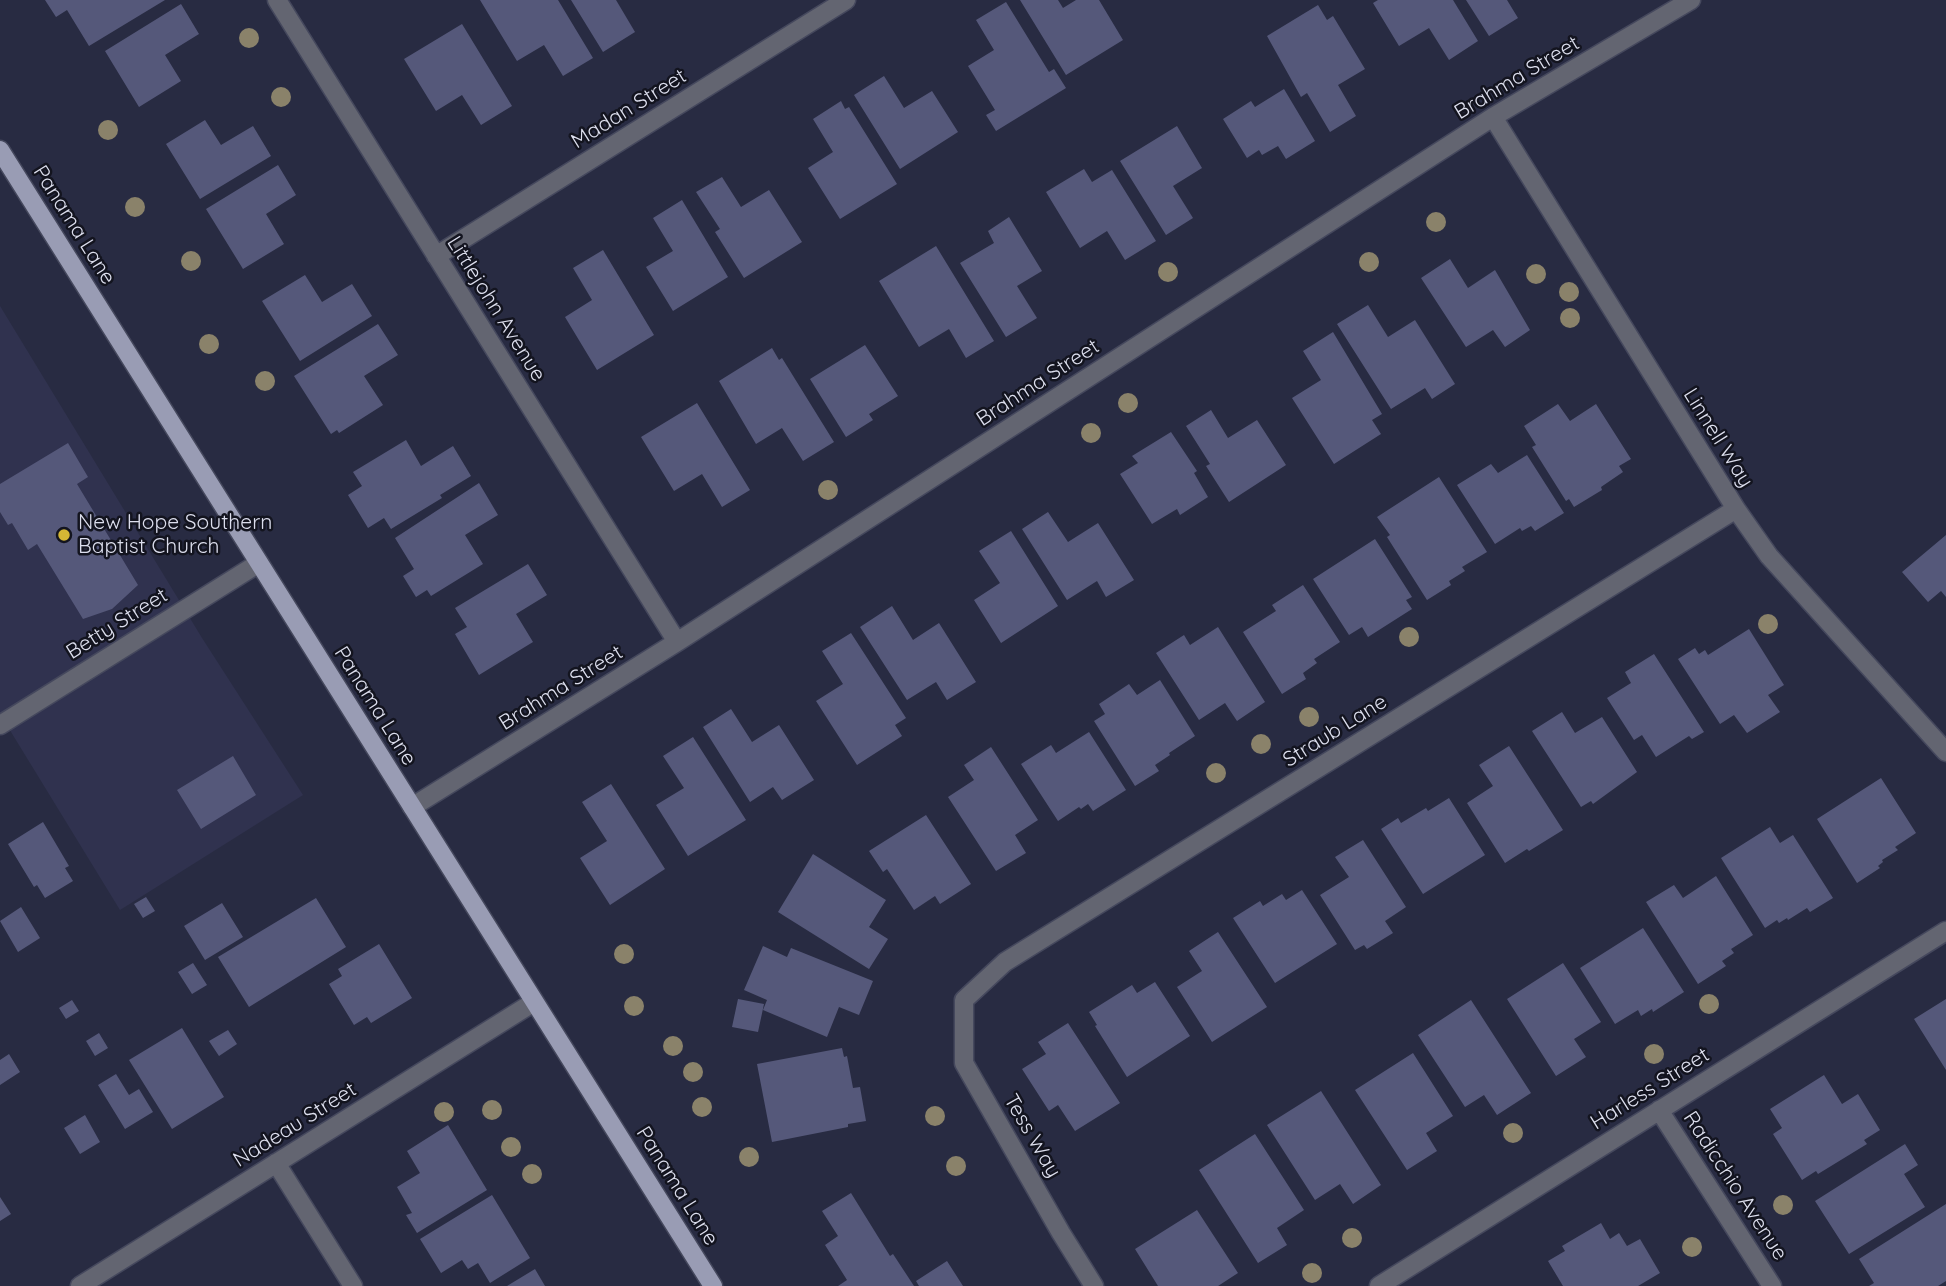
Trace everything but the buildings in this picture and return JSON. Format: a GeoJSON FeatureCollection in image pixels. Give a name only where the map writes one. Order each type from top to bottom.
{"type":"FeatureCollection","features":[{"type":"Feature","properties":{"kind":"main road","name":"Panama Lane"},"geometry":{"type":"LineString","coordinates":[[0,150],[713,1286]]}},
{"type":"Feature","properties":{"kind":"street","name":"Littlejohn Avenue"},"geometry":{"type":"LineString","coordinates":[[276,0],[677,642]]}},
{"type":"Feature","properties":{"kind":"street","name":"Madan Street"},"geometry":{"type":"LineString","coordinates":[[436,256],[846,0]]}},
{"type":"Feature","properties":{"kind":"street","name":"Brahma Street"},"geometry":{"type":"LineString","coordinates":[[412,807],[677,642],[1493,117],[1691,0]]}},
{"type":"Feature","properties":{"kind":"street","name":"Linnell Way"},"geometry":{"type":"LineString","coordinates":[[1493,117],[1736,509],[1769,556],[1946,752]]}},
{"type":"Feature","properties":{"kind":"street","name":"Straub Lane"},"geometry":{"type":"LineString","coordinates":[[964,1000],[1005,962],[1736,509]]}},
{"type":"Feature","properties":{"kind":"street","name":"Betty Street"},"geometry":{"type":"LineString","coordinates":[[0,724],[259,563]]}},
{"type":"Feature","properties":{"kind":"street","name":"Harless Street"},"geometry":{"type":"LineString","coordinates":[[1379,1286],[1946,930]]}},
{"type":"Feature","properties":{"kind":"street","name":"Tess Way"},"geometry":{"type":"LineString","coordinates":[[964,1000],[964,1063],[1094,1286]]}},
{"type":"Feature","properties":{"kind":"street","name":"Nadeau Street"},"geometry":{"type":"LineString","coordinates":[[80,1286],[534,1002]]}},
{"type":"Feature","properties":{"kind":"street","name":"Radicchio Avenue"},"geometry":{"type":"LineString","coordinates":[[1659,1110],[1772,1286]]}},
{"type":"Feature","properties":{"kind":"street"},"geometry":{"type":"LineString","coordinates":[[276,1163],[353,1286]]}},
{"type":"Feature","properties":{"kind":"shaded area"},"geometry":{"type":"Polygon","coordinates":[[[0,306],[202,638],[303,795],[120,910],[0,714],[0,306]]]}},
{"type":"Feature","properties":{"kind":"place","name":"New Hope Southern Baptist Church"},"geometry":{"type":"Point","coordinates":[64,535]}}]}
